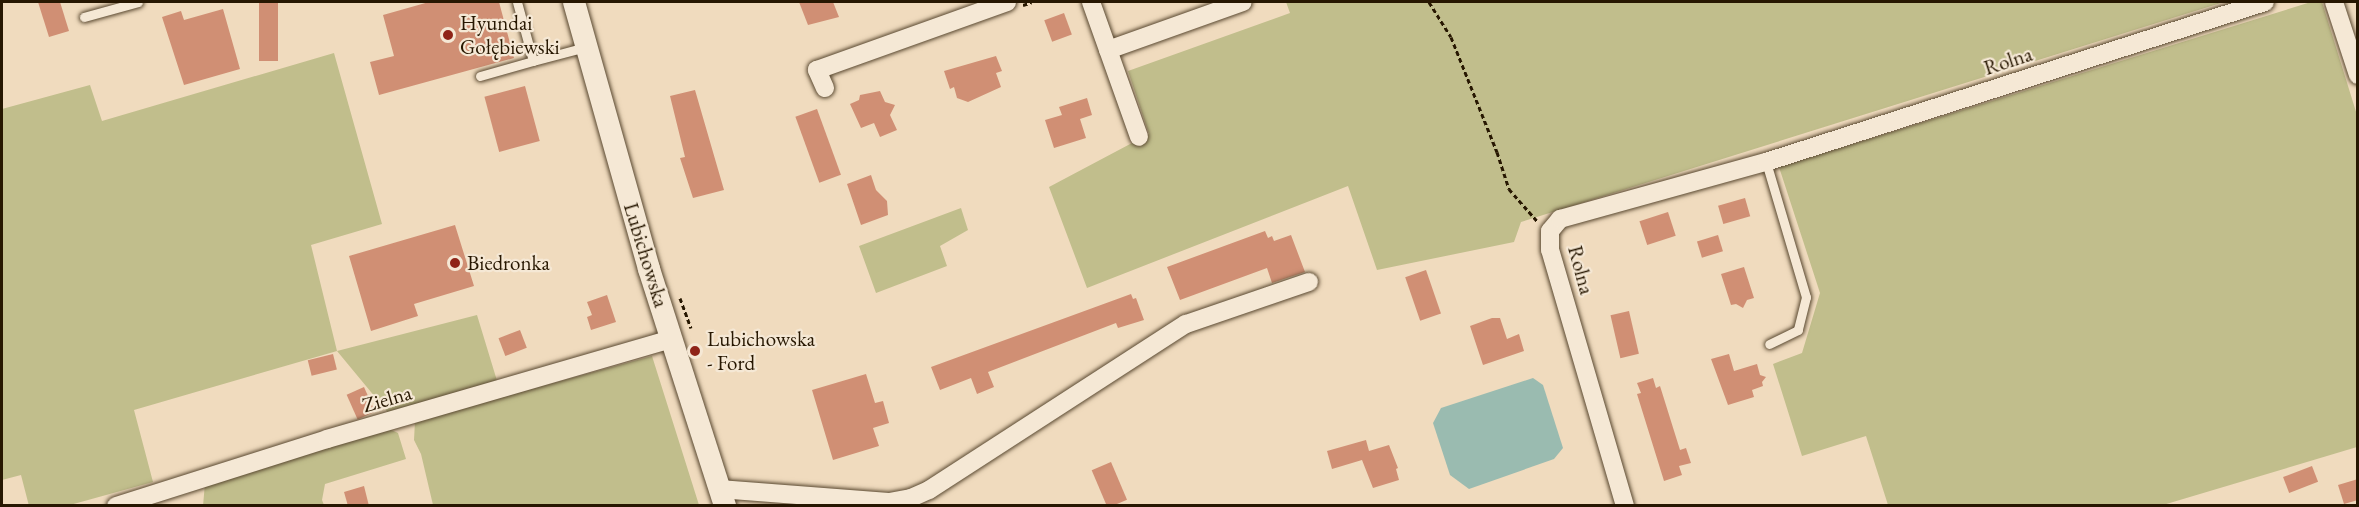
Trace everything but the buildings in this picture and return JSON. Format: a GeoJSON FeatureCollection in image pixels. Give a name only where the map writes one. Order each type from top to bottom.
{"type":"FeatureCollection","features":[{"type":"Feature","properties":{"kind":"street","name":"Lubichowska"},"geometry":{"type":"LineString","coordinates":[[574,2],[672,339],[722,497]]}},
{"type":"Feature","properties":{"kind":"street"},"geometry":{"type":"LineString","coordinates":[[825,88],[817,70],[1007,2]]}},
{"type":"Feature","properties":{"kind":"street"},"geometry":{"type":"LineString","coordinates":[[1091,2],[1139,137]]}},
{"type":"Feature","properties":{"kind":"street"},"geometry":{"type":"LineString","coordinates":[[1108,50],[1243,2]]}},
{"type":"Feature","properties":{"kind":"street","name":"Rolna"},"geometry":{"type":"LineString","coordinates":[[1625,506],[1550,250],[1550,231],[1560,219],[1766,162],[2265,2]]}},
{"type":"Feature","properties":{"kind":"street"},"geometry":{"type":"LineString","coordinates":[[2334,2],[2358,75]]}},
{"type":"Feature","properties":{"kind":"street"},"geometry":{"type":"LineString","coordinates":[[722,497],[889,502],[911,498],[949,477],[1186,324],[1309,282]]}},
{"type":"Feature","properties":{"kind":"street","name":"Zielna"},"geometry":{"type":"LineString","coordinates":[[116,506],[327,440],[672,339]]}},
{"type":"Feature","properties":{"kind":"lane"},"geometry":{"type":"LineString","coordinates":[[84,17],[138,2]]}},
{"type":"Feature","properties":{"kind":"lane"},"geometry":{"type":"LineString","coordinates":[[517,2],[533,61]]}},
{"type":"Feature","properties":{"kind":"lane"},"geometry":{"type":"LineString","coordinates":[[480,76],[586,46]]}},
{"type":"Feature","properties":{"kind":"lane"},"geometry":{"type":"LineString","coordinates":[[1766,162],[1806,297],[1798,330],[1768,344]]}},
{"type":"Feature","properties":{"kind":"path"},"geometry":{"type":"LineString","coordinates":[[1429,2],[1451,37],[1497,152],[1509,189],[1533,218],[1550,231]]}},
{"type":"Feature","properties":{"kind":"shaded area"},"geometry":{"type":"Polygon","coordinates":[[[1286,2],[2224,2],[1521,222],[1514,242],[1377,270],[1348,186],[1087,288],[1049,187],[1149,134],[1128,71],[1290,13],[1286,2]]]}},
{"type":"Feature","properties":{"kind":"shaded area"},"geometry":{"type":"Polygon","coordinates":[[[2311,2],[2322,2],[2357,115],[2357,447],[2163,505],[1888,505],[1866,436],[1802,456],[1773,364],[1802,353],[1820,293],[1779,167],[2311,2]]]}},
{"type":"Feature","properties":{"kind":"shaded area"},"geometry":{"type":"Polygon","coordinates":[[[334,53],[382,224],[311,245],[337,351],[134,410],[153,482],[70,505],[29,506],[21,475],[2,480],[2,109],[90,85],[102,121],[334,53]]]}},
{"type":"Feature","properties":{"kind":"shaded area"},"geometry":{"type":"Polygon","coordinates":[[[961,208],[968,230],[940,246],[947,266],[876,293],[859,246],[961,208]]]}},
{"type":"Feature","properties":{"kind":"shaded area"},"geometry":{"type":"Polygon","coordinates":[[[477,315],[498,384],[390,415],[337,351],[477,315]]]}},
{"type":"Feature","properties":{"kind":"shaded area"},"geometry":{"type":"Polygon","coordinates":[[[652,356],[699,505],[433,505],[421,454],[414,440],[415,421],[652,356]]]}},
{"type":"Feature","properties":{"kind":"shaded area"},"geometry":{"type":"Polygon","coordinates":[[[387,428],[398,433],[406,459],[325,484],[322,500],[324,505],[203,506],[205,483],[387,428]]]}},
{"type":"Feature","properties":{"kind":"water"},"geometry":{"type":"Polygon","coordinates":[[[1533,378],[1543,385],[1563,448],[1554,459],[1469,489],[1450,475],[1433,423],[1441,408],[1533,378]]]}},
{"type":"Feature","properties":{"kind":"place","name":"Hyundai Gołębiewski"},"geometry":{"type":"Point","coordinates":[448,35]}},
{"type":"Feature","properties":{"kind":"place","name":"Biedronka"},"geometry":{"type":"Point","coordinates":[455,263]}},
{"type":"Feature","properties":{"kind":"place","name":"Lubichowska - Ford"},"geometry":{"type":"Point","coordinates":[695,351]}}]}
